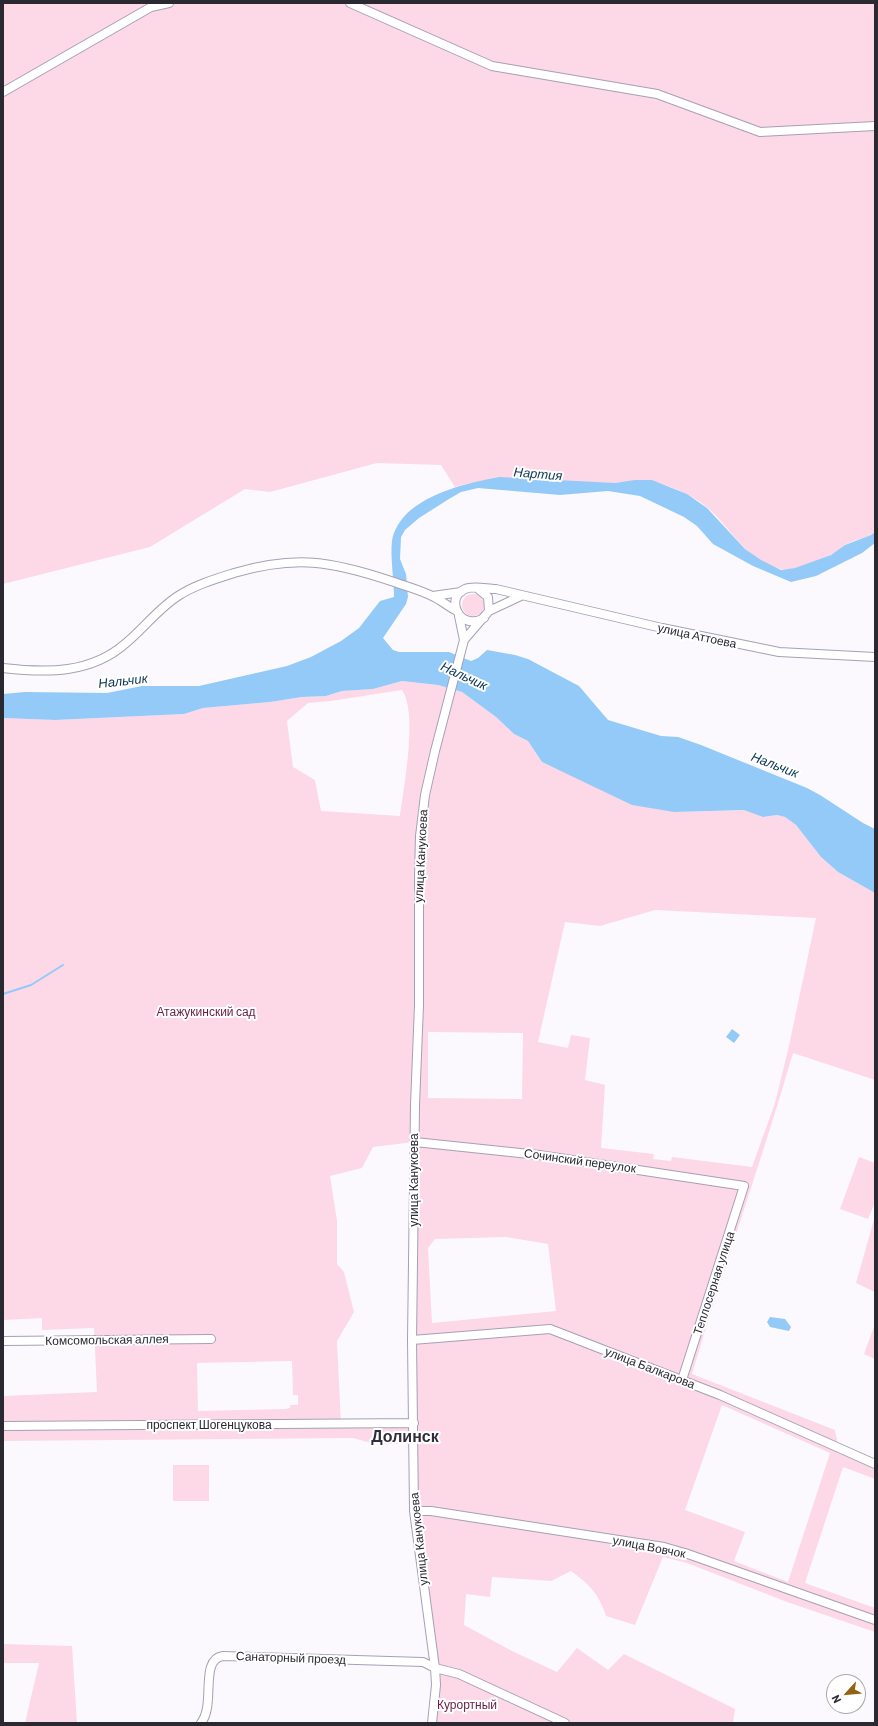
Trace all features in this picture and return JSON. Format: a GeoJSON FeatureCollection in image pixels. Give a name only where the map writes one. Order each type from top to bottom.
{"type":"FeatureCollection","features":[{"type":"Feature","properties":{"kind":"street"},"geometry":{"type":"LineString","coordinates":[[3,92],[151,7],[170,3]]}},
{"type":"Feature","properties":{"kind":"street"},"geometry":{"type":"LineString","coordinates":[[350,3],[492,66],[657,94],[760,132],[875,126]]}},
{"type":"Feature","properties":{"kind":"street"},"geometry":{"type":"LineString","coordinates":[[3,668],[31,671],[56,671],[85,667],[106,658],[127,643],[148,621],[177,597],[205,582],[266,564],[291,561],[324,562],[358,570],[433,596],[468,621],[474,622],[484,618]]}},
{"type":"Feature","properties":{"kind":"street"},"geometry":{"type":"LineString","coordinates":[[433,596],[461,592],[471,587],[477,588],[488,596],[489,610]]}},
{"type":"Feature","properties":{"kind":"street","name":"улица Аттоева"},"geometry":{"type":"LineString","coordinates":[[477,588],[496,589],[675,631],[779,652],[875,657]]}},
{"type":"Feature","properties":{"kind":"street"},"geometry":{"type":"LineString","coordinates":[[461,592],[456,601],[464,640]]}},
{"type":"Feature","properties":{"kind":"street"},"geometry":{"type":"LineString","coordinates":[[464,640],[484,618],[489,610],[521,596]]}},
{"type":"Feature","properties":{"kind":"street","name":"улица Канукоева"},"geometry":{"type":"LineString","coordinates":[[432,1723],[436,1685],[435,1668],[414,1511],[412,1340],[419,1005],[418,901],[420,836],[430,771],[464,640]]}},
{"type":"Feature","properties":{"kind":"street","name":"Сочинский переулок"},"geometry":{"type":"LineString","coordinates":[[415,1142],[546,1156],[734,1183],[744,1187]]}},
{"type":"Feature","properties":{"kind":"street","name":"Теплосерная улица"},"geometry":{"type":"LineString","coordinates":[[682,1380],[744,1187]]}},
{"type":"Feature","properties":{"kind":"street","name":"улица Балкарова"},"geometry":{"type":"LineString","coordinates":[[412,1340],[550,1329],[682,1380],[875,1464]]}},
{"type":"Feature","properties":{"kind":"street","name":"Комсомольская аллея"},"geometry":{"type":"LineString","coordinates":[[3,1341],[211,1339]]}},
{"type":"Feature","properties":{"kind":"street","name":"проспект Шогенцукова"},"geometry":{"type":"LineString","coordinates":[[3,1426],[414,1423]]}},
{"type":"Feature","properties":{"kind":"street","name":"улица Вовчок"},"geometry":{"type":"LineString","coordinates":[[414,1511],[431,1511],[664,1547],[686,1553],[875,1620]]}},
{"type":"Feature","properties":{"kind":"street","name":"Санаторный проезд"},"geometry":{"type":"LineString","coordinates":[[201,1723],[204,1719],[209,1697],[211,1664],[219,1656],[423,1662],[435,1668],[459,1674],[565,1723]]}},
{"type":"Feature","properties":{"kind":"green space"},"geometry":{"type":"Polygon","coordinates":[[[3,3],[875,3],[875,532],[849,543],[836,552],[813,562],[792,569],[781,569],[759,560],[749,552],[703,504],[680,491],[656,482],[638,481],[595,483],[536,478],[516,478],[485,481],[455,487],[441,465],[377,463],[270,492],[245,489],[150,547],[3,584],[3,3]]]}},
{"type":"Feature","properties":{"kind":"green space"},"geometry":{"type":"Polygon","coordinates":[[[473,594],[481,597],[484,605],[481,613],[473,616],[465,613],[462,605],[465,597],[473,594]]]}},
{"type":"Feature","properties":{"kind":"green space"},"geometry":{"type":"Polygon","coordinates":[[[402,681],[438,685],[462,692],[496,717],[514,734],[528,741],[542,762],[599,788],[674,812],[745,810],[763,817],[777,815],[785,817],[796,825],[821,857],[838,872],[875,893],[875,1080],[793,1053],[692,1374],[835,1430],[839,1449],[875,1464],[875,1479],[843,1467],[805,1583],[875,1608],[875,1632],[787,1602],[687,1563],[663,1557],[635,1625],[606,1616],[593,1590],[571,1571],[551,1581],[492,1577],[490,1597],[466,1594],[464,1625],[512,1651],[557,1672],[577,1648],[608,1670],[624,1654],[735,1709],[733,1723],[432,1723],[435,1699],[423,1580],[414,1444],[375,1444],[353,1438],[3,1441],[3,1396],[97,1392],[94,1328],[42,1330],[42,1318],[3,1320],[3,718],[55,720],[184,714],[203,708],[270,702],[302,697],[326,696],[342,691],[373,689],[402,681]],[[402,690],[308,703],[287,721],[293,767],[315,780],[321,811],[400,816],[407,769],[409,732],[407,701],[402,690]],[[655,910],[600,926],[565,922],[538,1042],[568,1048],[571,1035],[590,1038],[585,1080],[605,1085],[601,1148],[654,1154],[653,1159],[671,1161],[672,1157],[752,1167],[775,1103],[788,1050],[816,918],[655,910]],[[428,1032],[428,1098],[522,1099],[523,1033],[428,1032]],[[414,1142],[373,1147],[362,1168],[330,1176],[337,1221],[337,1264],[344,1272],[354,1312],[337,1341],[341,1424],[414,1423],[414,1142]],[[506,1237],[435,1239],[428,1248],[432,1323],[556,1311],[548,1244],[506,1237]],[[292,1361],[197,1363],[198,1411],[285,1409],[290,1408],[290,1405],[298,1405],[298,1395],[293,1395],[292,1361]],[[722,1405],[685,1510],[745,1532],[734,1561],[788,1582],[830,1453],[722,1405]]]}},
{"type":"Feature","properties":{"kind":"green space"},"geometry":{"type":"Polygon","coordinates":[[[859,1157],[875,1163],[875,1202],[868,1219],[840,1209],[859,1157]]]}},
{"type":"Feature","properties":{"kind":"green space"},"geometry":{"type":"Polygon","coordinates":[[[875,1216],[875,1292],[856,1283],[875,1216]]]}},
{"type":"Feature","properties":{"kind":"green space"},"geometry":{"type":"Polygon","coordinates":[[[875,1324],[875,1359],[864,1354],[875,1324]]]}},
{"type":"Feature","properties":{"kind":"green space"},"geometry":{"type":"Polygon","coordinates":[[[173,1465],[209,1465],[209,1501],[173,1501],[173,1465]]]}},
{"type":"Feature","properties":{"kind":"green space"},"geometry":{"type":"Polygon","coordinates":[[[3,1644],[72,1646],[77,1723],[25,1723],[39,1663],[3,1663],[3,1644]]]}},
{"type":"Feature","properties":{"kind":"water","name":"Нальчик"},"geometry":{"type":"Polygon","coordinates":[[[499,477],[615,483],[635,480],[652,480],[687,494],[707,508],[745,549],[761,560],[781,570],[795,568],[831,555],[845,545],[875,532],[875,543],[862,553],[816,576],[791,582],[753,566],[713,544],[697,526],[684,517],[640,496],[608,491],[560,495],[478,488],[461,492],[419,518],[405,530],[401,537],[400,559],[406,574],[408,597],[406,604],[383,638],[393,650],[399,652],[449,652],[471,661],[478,658],[487,650],[528,659],[579,686],[608,720],[661,736],[678,737],[807,788],[875,829],[875,893],[838,872],[821,857],[796,825],[785,817],[777,815],[763,817],[744,810],[674,812],[632,805],[542,762],[528,741],[514,734],[496,717],[462,692],[438,685],[402,681],[373,689],[342,691],[326,696],[302,697],[270,702],[203,708],[184,714],[55,720],[3,718],[3,694],[25,692],[107,693],[142,686],[199,686],[287,666],[311,657],[341,641],[359,628],[380,601],[394,597],[391,554],[392,541],[397,526],[407,514],[420,504],[451,489],[499,477]]]}},
{"type":"Feature","properties":{"kind":"water"},"geometry":{"type":"Polygon","coordinates":[[[732,1029],[740,1035],[734,1043],[726,1037],[732,1029]]]}},
{"type":"Feature","properties":{"kind":"water"},"geometry":{"type":"Polygon","coordinates":[[[770,1317],[785,1319],[791,1327],[789,1331],[770,1327],[767,1322],[770,1317]]]}},
{"type":"Feature","properties":{"kind":"waterway"},"geometry":{"type":"LineString","coordinates":[[3,994],[31,985],[63,965]]}},
{"type":"Feature","properties":{"kind":"district","name":"Долинск"},"geometry":{"type":"Point","coordinates":[405,1437]}},
{"type":"Feature","properties":{"kind":"water label","name":"Нартия"},"geometry":{"type":"Point","coordinates":[538,474]}},
{"type":"Feature","properties":{"kind":"park label","name":"Атажукинский сад"},"geometry":{"type":"Point","coordinates":[206,1012]}},
{"type":"Feature","properties":{"kind":"park label","name":"Курортный"},"geometry":{"type":"Point","coordinates":[467,1705]}}]}
